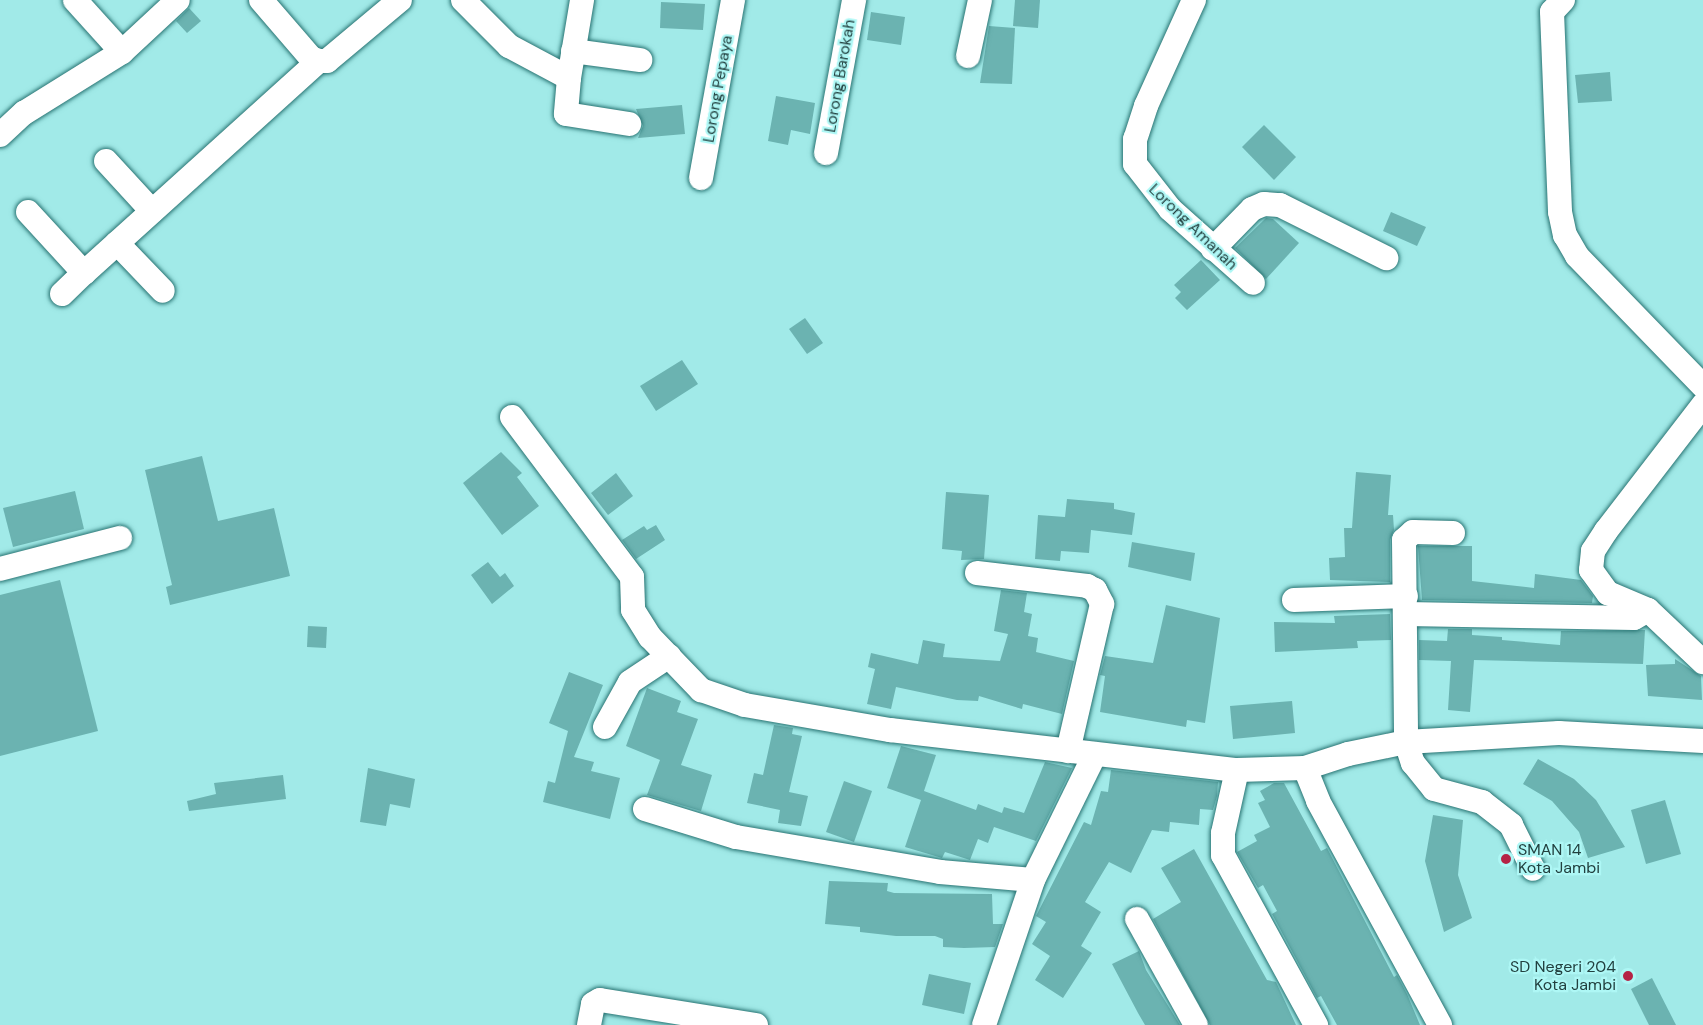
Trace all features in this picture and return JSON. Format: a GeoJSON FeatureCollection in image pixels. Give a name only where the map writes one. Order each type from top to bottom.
{"type":"FeatureCollection","features":[{"type":"Feature","properties":{"kind":"street"},"geometry":{"type":"LineString","coordinates":[[75,0],[122,52]]}},
{"type":"Feature","properties":{"kind":"street"},"geometry":{"type":"LineString","coordinates":[[0,135],[24,113],[122,52],[178,0]]}},
{"type":"Feature","properties":{"kind":"street"},"geometry":{"type":"LineString","coordinates":[[261,0],[311,58],[319,61],[327,61],[399,0]]}},
{"type":"Feature","properties":{"kind":"street"},"geometry":{"type":"LineString","coordinates":[[463,0],[509,46],[569,78]]}},
{"type":"Feature","properties":{"kind":"street"},"geometry":{"type":"LineString","coordinates":[[582,0],[569,78],[566,114],[629,124]]}},
{"type":"Feature","properties":{"kind":"street","name":"Lorong Pepaya"},"geometry":{"type":"LineString","coordinates":[[701,178],[733,0]]}},
{"type":"Feature","properties":{"kind":"street","name":"Lorong Barokah"},"geometry":{"type":"LineString","coordinates":[[826,153],[854,0]]}},
{"type":"Feature","properties":{"kind":"street"},"geometry":{"type":"LineString","coordinates":[[968,57],[980,0]]}},
{"type":"Feature","properties":{"kind":"street","name":"Lorong Amanah"},"geometry":{"type":"LineString","coordinates":[[1194,0],[1146,106],[1134,152],[1139,173],[1150,188],[1213,249],[1253,283]]}},
{"type":"Feature","properties":{"kind":"street"},"geometry":{"type":"LineString","coordinates":[[1563,0],[1552,12],[1560,212],[1565,235],[1577,256],[1703,386]]}},
{"type":"Feature","properties":{"kind":"street"},"geometry":{"type":"LineString","coordinates":[[573,51],[640,60]]}},
{"type":"Feature","properties":{"kind":"street"},"geometry":{"type":"LineString","coordinates":[[62,294],[319,61]]}},
{"type":"Feature","properties":{"kind":"street"},"geometry":{"type":"LineString","coordinates":[[106,161],[152,211]]}},
{"type":"Feature","properties":{"kind":"street"},"geometry":{"type":"LineString","coordinates":[[1213,249],[1252,209],[1264,204],[1280,205],[1386,258]]}},
{"type":"Feature","properties":{"kind":"street"},"geometry":{"type":"LineString","coordinates":[[28,212],[84,273]]}},
{"type":"Feature","properties":{"kind":"street"},"geometry":{"type":"LineString","coordinates":[[117,243],[163,291]]}},
{"type":"Feature","properties":{"kind":"street"},"geometry":{"type":"LineString","coordinates":[[1703,405],[1593,551],[1591,570],[1608,593],[1648,610],[1703,662]]}},
{"type":"Feature","properties":{"kind":"street"},"geometry":{"type":"LineString","coordinates":[[512,417],[633,577],[644,628],[701,690],[745,705],[890,730],[1237,770],[1305,768],[1348,754],[1406,742],[1559,733],[1703,741]]}},
{"type":"Feature","properties":{"kind":"street"},"geometry":{"type":"LineString","coordinates":[[1453,533],[1413,532],[1407,536],[1406,742],[1413,763],[1434,789],[1482,802],[1511,825],[1533,869]]}},
{"type":"Feature","properties":{"kind":"street"},"geometry":{"type":"LineString","coordinates":[[0,568],[120,538]]}},
{"type":"Feature","properties":{"kind":"street"},"geometry":{"type":"LineString","coordinates":[[977,573],[1086,586],[1095,590],[1102,603],[1068,751]]}},
{"type":"Feature","properties":{"kind":"street"},"geometry":{"type":"LineString","coordinates":[[1294,600],[1634,618],[1648,610]]}},
{"type":"Feature","properties":{"kind":"street"},"geometry":{"type":"LineString","coordinates":[[605,727],[630,682],[669,656]]}},
{"type":"Feature","properties":{"kind":"street"},"geometry":{"type":"LineString","coordinates":[[984,1025],[1033,880],[1095,754]]}},
{"type":"Feature","properties":{"kind":"street"},"geometry":{"type":"LineString","coordinates":[[1305,768],[1318,801],[1440,1025]]}},
{"type":"Feature","properties":{"kind":"street"},"geometry":{"type":"LineString","coordinates":[[1237,770],[1222,834],[1223,855],[1316,1025]]}},
{"type":"Feature","properties":{"kind":"street"},"geometry":{"type":"LineString","coordinates":[[645,809],[736,837],[940,872],[1033,880]]}},
{"type":"Feature","properties":{"kind":"street"},"geometry":{"type":"LineString","coordinates":[[1137,919],[1196,1025]]}},
{"type":"Feature","properties":{"kind":"street"},"geometry":{"type":"LineString","coordinates":[[589,1025],[593,1004],[600,1000],[755,1025]]}},
{"type":"Feature","properties":{"kind":"building"},"geometry":{"type":"Polygon","coordinates":[[[1015,0],[1040,0],[1038,28],[1013,26],[1015,0]]]}},
{"type":"Feature","properties":{"kind":"building"},"geometry":{"type":"Polygon","coordinates":[[[661,2],[705,4],[703,30],[660,28],[661,2]]]}},
{"type":"Feature","properties":{"kind":"building"},"geometry":{"type":"Polygon","coordinates":[[[189,8],[201,21],[187,33],[176,21],[189,8]]]}},
{"type":"Feature","properties":{"kind":"building"},"geometry":{"type":"Polygon","coordinates":[[[871,12],[905,17],[901,45],[867,40],[871,12]]]}},
{"type":"Feature","properties":{"kind":"building"},"geometry":{"type":"Polygon","coordinates":[[[989,26],[1015,28],[1012,84],[980,83],[989,26]]]}},
{"type":"Feature","properties":{"kind":"building"},"geometry":{"type":"Polygon","coordinates":[[[1610,72],[1612,101],[1578,103],[1575,75],[1610,72]]]}},
{"type":"Feature","properties":{"kind":"building"},"geometry":{"type":"Polygon","coordinates":[[[776,96],[815,103],[810,134],[791,130],[788,145],[768,141],[776,96]]]}},
{"type":"Feature","properties":{"kind":"building"},"geometry":{"type":"Polygon","coordinates":[[[682,105],[685,134],[638,138],[643,126],[636,109],[682,105]]]}},
{"type":"Feature","properties":{"kind":"building"},"geometry":{"type":"Polygon","coordinates":[[[1264,125],[1296,157],[1274,180],[1242,147],[1264,125]]]}},
{"type":"Feature","properties":{"kind":"building"},"geometry":{"type":"Polygon","coordinates":[[[1391,212],[1426,227],[1417,246],[1383,231],[1391,212]]]}},
{"type":"Feature","properties":{"kind":"building"},"geometry":{"type":"Polygon","coordinates":[[[1266,218],[1273,219],[1299,243],[1266,279],[1235,248],[1266,218]]]}},
{"type":"Feature","properties":{"kind":"building"},"geometry":{"type":"Polygon","coordinates":[[[1201,260],[1220,280],[1187,310],[1175,298],[1181,292],[1174,285],[1201,260]]]}},
{"type":"Feature","properties":{"kind":"building"},"geometry":{"type":"Polygon","coordinates":[[[805,318],[823,343],[807,354],[789,329],[805,318]]]}},
{"type":"Feature","properties":{"kind":"building"},"geometry":{"type":"Polygon","coordinates":[[[682,360],[698,384],[656,411],[640,386],[682,360]]]}},
{"type":"Feature","properties":{"kind":"building"},"geometry":{"type":"Polygon","coordinates":[[[501,452],[522,473],[517,477],[539,506],[502,535],[463,483],[501,452]]]}},
{"type":"Feature","properties":{"kind":"building"},"geometry":{"type":"Polygon","coordinates":[[[202,456],[218,521],[274,508],[290,576],[170,605],[166,587],[172,585],[145,470],[202,456]]]}},
{"type":"Feature","properties":{"kind":"building"},"geometry":{"type":"Polygon","coordinates":[[[1356,472],[1391,475],[1388,515],[1393,515],[1394,530],[1390,540],[1390,582],[1330,580],[1329,558],[1345,557],[1344,528],[1352,528],[1356,472]]]}},
{"type":"Feature","properties":{"kind":"building"},"geometry":{"type":"Polygon","coordinates":[[[616,473],[633,496],[608,515],[591,493],[616,473]]]}},
{"type":"Feature","properties":{"kind":"building"},"geometry":{"type":"Polygon","coordinates":[[[75,491],[84,529],[13,547],[3,508],[75,491]]]}},
{"type":"Feature","properties":{"kind":"building"},"geometry":{"type":"Polygon","coordinates":[[[946,492],[989,495],[984,559],[961,560],[962,551],[942,549],[946,492]]]}},
{"type":"Feature","properties":{"kind":"building"},"geometry":{"type":"Polygon","coordinates":[[[1067,499],[1114,503],[1114,509],[1135,513],[1132,535],[1091,530],[1089,553],[1061,551],[1060,561],[1035,559],[1038,515],[1065,517],[1067,499]]]}},
{"type":"Feature","properties":{"kind":"building"},"geometry":{"type":"Polygon","coordinates":[[[656,525],[665,540],[636,559],[622,540],[644,526],[647,530],[656,525]]]}},
{"type":"Feature","properties":{"kind":"building"},"geometry":{"type":"Polygon","coordinates":[[[1132,542],[1195,553],[1191,581],[1128,567],[1132,542]]]}},
{"type":"Feature","properties":{"kind":"building"},"geometry":{"type":"Polygon","coordinates":[[[1418,546],[1472,546],[1472,581],[1534,588],[1535,574],[1581,580],[1593,596],[1592,603],[1422,600],[1418,546]]]}},
{"type":"Feature","properties":{"kind":"building"},"geometry":{"type":"Polygon","coordinates":[[[488,562],[500,577],[505,573],[514,586],[492,604],[471,575],[488,562]]]}},
{"type":"Feature","properties":{"kind":"building"},"geometry":{"type":"Polygon","coordinates":[[[60,580],[98,731],[0,756],[0,595],[60,580]]]}},
{"type":"Feature","properties":{"kind":"building"},"geometry":{"type":"Polygon","coordinates":[[[1001,590],[1027,593],[1024,612],[1032,614],[1028,636],[1038,638],[1036,652],[1074,661],[1062,714],[1023,704],[1022,709],[979,696],[978,701],[957,700],[896,687],[891,709],[867,704],[875,669],[868,667],[871,653],[918,664],[923,640],[945,644],[943,657],[1000,661],[1008,634],[994,631],[1001,590]]]}},
{"type":"Feature","properties":{"kind":"building"},"geometry":{"type":"Polygon","coordinates":[[[1166,605],[1220,618],[1205,723],[1187,720],[1186,727],[1100,712],[1105,676],[1100,675],[1105,656],[1153,663],[1166,605]]]}},
{"type":"Feature","properties":{"kind":"building"},"geometry":{"type":"Polygon","coordinates":[[[1390,614],[1391,640],[1357,641],[1358,648],[1275,652],[1274,622],[1335,623],[1334,616],[1390,614]]]}},
{"type":"Feature","properties":{"kind":"building"},"geometry":{"type":"Polygon","coordinates":[[[308,626],[327,627],[326,648],[307,647],[308,626]]]}},
{"type":"Feature","properties":{"kind":"building"},"geometry":{"type":"Polygon","coordinates":[[[1448,629],[1472,629],[1472,635],[1560,645],[1561,631],[1645,630],[1643,664],[1474,660],[1470,712],[1448,710],[1451,661],[1419,660],[1419,640],[1447,641],[1448,629]]]}},
{"type":"Feature","properties":{"kind":"building"},"geometry":{"type":"Polygon","coordinates":[[[1675,659],[1701,676],[1702,700],[1648,696],[1646,665],[1675,664],[1675,659]]]}},
{"type":"Feature","properties":{"kind":"building"},"geometry":{"type":"Polygon","coordinates":[[[569,672],[603,685],[574,757],[594,762],[591,771],[620,778],[610,819],[543,802],[548,781],[555,783],[568,731],[549,723],[569,672]]]}},
{"type":"Feature","properties":{"kind":"building"},"geometry":{"type":"Polygon","coordinates":[[[647,688],[681,701],[677,712],[698,719],[681,765],[712,775],[701,811],[647,795],[660,760],[626,746],[647,688]]]}},
{"type":"Feature","properties":{"kind":"building"},"geometry":{"type":"Polygon","coordinates":[[[1292,701],[1295,733],[1233,739],[1230,706],[1292,701]]]}},
{"type":"Feature","properties":{"kind":"building"},"geometry":{"type":"Polygon","coordinates":[[[774,725],[793,728],[792,734],[802,736],[789,792],[808,796],[801,826],[778,823],[780,810],[747,803],[754,773],[763,775],[774,725]]]}},
{"type":"Feature","properties":{"kind":"building"},"geometry":{"type":"Polygon","coordinates":[[[901,746],[936,755],[924,791],[976,810],[978,804],[1002,813],[1004,807],[1024,813],[1045,762],[1072,768],[1036,841],[994,827],[988,843],[978,839],[970,860],[945,852],[942,858],[905,847],[921,800],[887,788],[901,746]]]}},
{"type":"Feature","properties":{"kind":"building"},"geometry":{"type":"Polygon","coordinates":[[[1538,759],[1574,779],[1596,800],[1625,847],[1588,858],[1579,832],[1552,801],[1523,784],[1538,759]]]}},
{"type":"Feature","properties":{"kind":"building"},"geometry":{"type":"Polygon","coordinates":[[[368,768],[415,779],[410,808],[390,804],[386,826],[360,822],[368,768]]]}},
{"type":"Feature","properties":{"kind":"building"},"geometry":{"type":"Polygon","coordinates":[[[1111,770],[1218,782],[1217,796],[1213,810],[1200,809],[1199,825],[1170,822],[1169,832],[1152,830],[1131,873],[1109,862],[1085,902],[1101,912],[1081,946],[1092,953],[1063,998],[1035,980],[1050,956],[1032,944],[1046,922],[1036,916],[1084,822],[1091,825],[1101,791],[1108,792],[1111,770]]]}},
{"type":"Feature","properties":{"kind":"building"},"geometry":{"type":"Polygon","coordinates":[[[283,775],[286,799],[189,811],[187,801],[216,794],[214,783],[283,775]]]}},
{"type":"Feature","properties":{"kind":"building"},"geometry":{"type":"Polygon","coordinates":[[[844,781],[872,791],[854,842],[826,832],[844,781]]]}},
{"type":"Feature","properties":{"kind":"building"},"geometry":{"type":"Polygon","coordinates":[[[1274,783],[1284,783],[1321,851],[1327,848],[1394,977],[1397,975],[1407,994],[1420,1025],[1337,1025],[1321,996],[1317,998],[1272,914],[1277,911],[1263,885],[1258,888],[1237,852],[1257,841],[1254,835],[1270,827],[1258,803],[1265,800],[1260,791],[1274,783]]]}},
{"type":"Feature","properties":{"kind":"building"},"geometry":{"type":"Polygon","coordinates":[[[1665,800],[1681,854],[1646,864],[1631,810],[1665,800]]]}},
{"type":"Feature","properties":{"kind":"building"},"geometry":{"type":"Polygon","coordinates":[[[1433,815],[1463,820],[1458,875],[1472,918],[1444,932],[1425,861],[1433,815]]]}},
{"type":"Feature","properties":{"kind":"building"},"geometry":{"type":"Polygon","coordinates":[[[1194,849],[1267,980],[1276,982],[1296,1025],[1210,1025],[1153,919],[1181,902],[1161,868],[1194,849]]]}},
{"type":"Feature","properties":{"kind":"building"},"geometry":{"type":"Polygon","coordinates":[[[829,881],[888,883],[887,891],[894,893],[992,894],[993,924],[1003,924],[995,947],[964,948],[943,947],[943,939],[935,936],[896,936],[860,932],[860,927],[825,924],[829,881]]]}},
{"type":"Feature","properties":{"kind":"building"},"geometry":{"type":"Polygon","coordinates":[[[1139,951],[1146,970],[1180,1025],[1145,1025],[1138,1013],[1112,964],[1139,951]]]}},
{"type":"Feature","properties":{"kind":"building"},"geometry":{"type":"Polygon","coordinates":[[[929,974],[971,983],[964,1014],[922,1005],[929,974]]]}},
{"type":"Feature","properties":{"kind":"building"},"geometry":{"type":"Polygon","coordinates":[[[1652,978],[1676,1025],[1649,1025],[1631,989],[1652,978]]]}},
{"type":"Feature","properties":{"kind":"place","name":"SMAN 14 Kota Jambi"},"geometry":{"type":"Point","coordinates":[1506,859]}},
{"type":"Feature","properties":{"kind":"place","name":"SD Negeri 204 Kota Jambi"},"geometry":{"type":"Point","coordinates":[1628,976]}}]}
